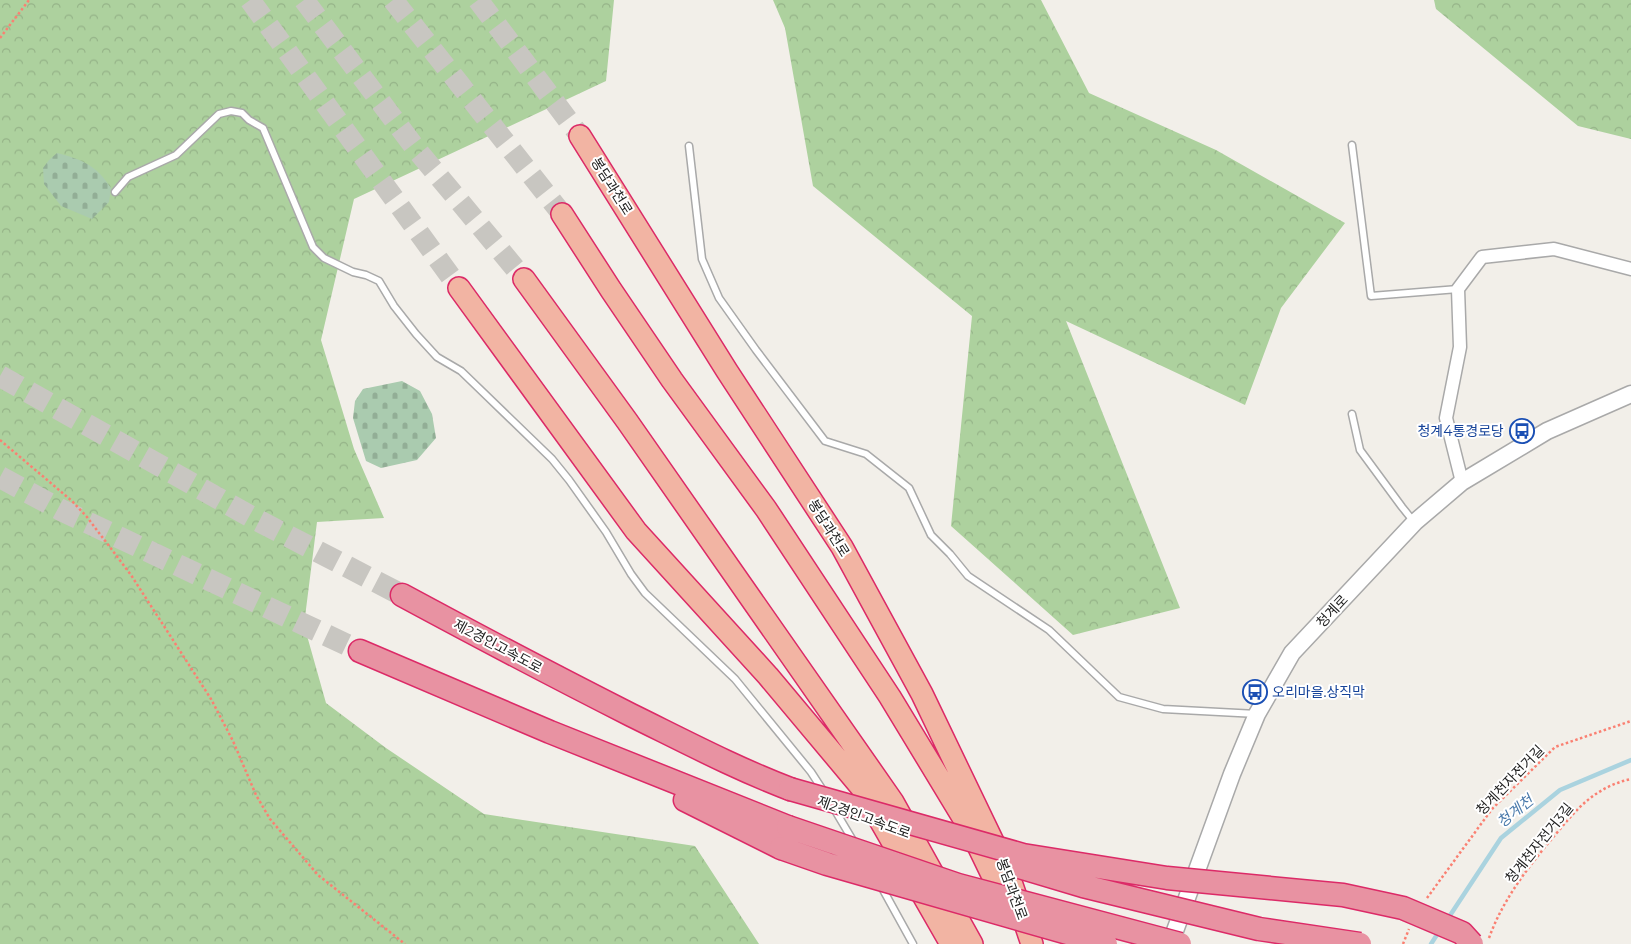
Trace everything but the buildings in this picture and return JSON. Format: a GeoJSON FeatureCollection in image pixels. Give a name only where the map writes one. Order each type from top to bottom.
{"type":"FeatureCollection","features":[{"type":"Feature","properties":{"kind":"highway","name":"봉담과천로"},"geometry":{"type":"LineString","coordinates":[[580,136],[726,371],[842,547],[922,694],[1008,873],[1032,944]]}},
{"type":"Feature","properties":{"kind":"highway","name":"봉담과천로"},"geometry":{"type":"LineString","coordinates":[[562,214],[672,380],[766,509],[890,696],[970,829],[1025,944]]}},
{"type":"Feature","properties":{"kind":"highway"},"geometry":{"type":"LineString","coordinates":[[524,279],[893,802],[972,944]]}},
{"type":"Feature","properties":{"kind":"highway"},"geometry":{"type":"LineString","coordinates":[[459,288],[636,531],[768,676],[861,788],[951,944]]}},
{"type":"Feature","properties":{"kind":"highway","name":"제2경인고속도로"},"geometry":{"type":"LineString","coordinates":[[402,595],[535,666],[709,754],[759,777],[858,816],[1083,886],[1258,930],[1360,944]]}},
{"type":"Feature","properties":{"kind":"highway"},"geometry":{"type":"LineString","coordinates":[[360,651],[550,732],[788,827],[958,885],[1180,944]]}},
{"type":"Feature","properties":{"kind":"highway"},"geometry":{"type":"LineString","coordinates":[[550,732],[781,848],[827,864],[1106,944]]}},
{"type":"Feature","properties":{"kind":"highway"},"geometry":{"type":"LineString","coordinates":[[790,789],[1023,855],[1167,878],[1343,895],[1402,908],[1462,933],[1472,944]]}},
{"type":"Feature","properties":{"kind":"street"},"geometry":{"type":"LineString","coordinates":[[1462,482],[1446,418],[1460,347],[1458,289],[1482,257],[1554,249],[1631,269]]}},
{"type":"Feature","properties":{"kind":"street","name":"청계로"},"geometry":{"type":"LineString","coordinates":[[1172,944],[1172,939],[1232,774],[1257,714],[1292,653],[1415,522],[1462,482],[1548,431],[1631,394]]}},
{"type":"Feature","properties":{"kind":"lane"},"geometry":{"type":"LineString","coordinates":[[115,192],[128,177],[176,155],[219,114],[231,111],[242,113],[249,120],[263,128],[313,247],[324,258],[353,272],[366,274],[379,281],[394,306],[437,357],[461,371],[552,459],[606,532],[630,574],[644,592],[736,679],[811,772],[894,908],[913,944]]}},
{"type":"Feature","properties":{"kind":"lane"},"geometry":{"type":"LineString","coordinates":[[1352,145],[1371,296],[1458,289]]}},
{"type":"Feature","properties":{"kind":"lane"},"geometry":{"type":"LineString","coordinates":[[689,146],[702,259],[719,298],[756,350],[826,441],[866,454],[909,488],[931,534],[968,576],[1049,630],[1118,697],[1163,709],[1257,714]]}},
{"type":"Feature","properties":{"kind":"lane"},"geometry":{"type":"LineString","coordinates":[[1352,414],[1360,450],[1415,522]]}},
{"type":"Feature","properties":{"kind":"path"},"geometry":{"type":"LineString","coordinates":[[0,38],[29,0]]}},
{"type":"Feature","properties":{"kind":"path"},"geometry":{"type":"LineString","coordinates":[[0,440],[72,501],[131,575],[211,699],[233,741],[256,795],[270,819],[318,875],[405,944]]}},
{"type":"Feature","properties":{"kind":"path","name":"청계천자전거길"},"geometry":{"type":"LineString","coordinates":[[1426,900],[1492,809],[1555,747],[1631,721]]}},
{"type":"Feature","properties":{"kind":"path","name":"청계천자전거3길"},"geometry":{"type":"LineString","coordinates":[[1486,944],[1494,924],[1517,884],[1576,810],[1594,796],[1618,782],[1631,779]]}},
{"type":"Feature","properties":{"kind":"path"},"geometry":{"type":"LineString","coordinates":[[1403,944],[1412,924]]}},
{"type":"Feature","properties":{"kind":"green space"},"geometry":{"type":"Polygon","coordinates":[[[0,0],[614,0],[606,81],[354,199],[321,340],[354,449],[384,518],[317,522],[304,625],[326,703],[386,748],[484,814],[695,846],[759,944],[0,944],[0,0]]]}},
{"type":"Feature","properties":{"kind":"green space"},"geometry":{"type":"Polygon","coordinates":[[[773,0],[1041,0],[1089,93],[1216,150],[1345,223],[1281,308],[1245,405],[1066,321],[1180,608],[1073,635],[951,526],[972,316],[813,186],[785,28],[773,0]]]}},
{"type":"Feature","properties":{"kind":"green space"},"geometry":{"type":"Polygon","coordinates":[[[1434,0],[1631,0],[1631,139],[1578,126],[1436,9],[1434,0]]]}},
{"type":"Feature","properties":{"kind":"green space"},"geometry":{"type":"Polygon","coordinates":[[[57,153],[88,164],[100,174],[111,188],[109,202],[92,219],[61,206],[44,184],[43,168],[57,153]]]}},
{"type":"Feature","properties":{"kind":"green space"},"geometry":{"type":"Polygon","coordinates":[[[402,381],[420,391],[432,414],[436,438],[417,460],[381,468],[366,461],[353,418],[355,401],[363,389],[402,381]]]}},
{"type":"Feature","properties":{"kind":"waterway","name":"청계천"},"geometry":{"type":"LineString","coordinates":[[1447,920],[1501,838],[1560,790],[1631,760]]}},
{"type":"Feature","properties":{"kind":"waterway","name":"청계천"},"geometry":{"type":"LineString","coordinates":[[1431,944],[1440,930]]}},
{"type":"Feature","properties":{"kind":"tunnel"},"geometry":{"type":"LineString","coordinates":[[250,0],[459,288]]}},
{"type":"Feature","properties":{"kind":"tunnel"},"geometry":{"type":"LineString","coordinates":[[304,0],[416,149],[524,279]]}},
{"type":"Feature","properties":{"kind":"tunnel"},"geometry":{"type":"LineString","coordinates":[[393,0],[562,214]]}},
{"type":"Feature","properties":{"kind":"tunnel"},"geometry":{"type":"LineString","coordinates":[[478,0],[580,136]]}},
{"type":"Feature","properties":{"kind":"tunnel"},"geometry":{"type":"LineString","coordinates":[[0,376],[255,519],[402,595]]}},
{"type":"Feature","properties":{"kind":"tunnel"},"geometry":{"type":"LineString","coordinates":[[0,477],[61,510],[360,651]]}},
{"type":"Feature","properties":{"kind":"place","name":"청계4통경로당"},"geometry":{"type":"Point","coordinates":[1522,431]}},
{"type":"Feature","properties":{"kind":"place","name":"오리마을.상직막"},"geometry":{"type":"Point","coordinates":[1255,692]}}]}
